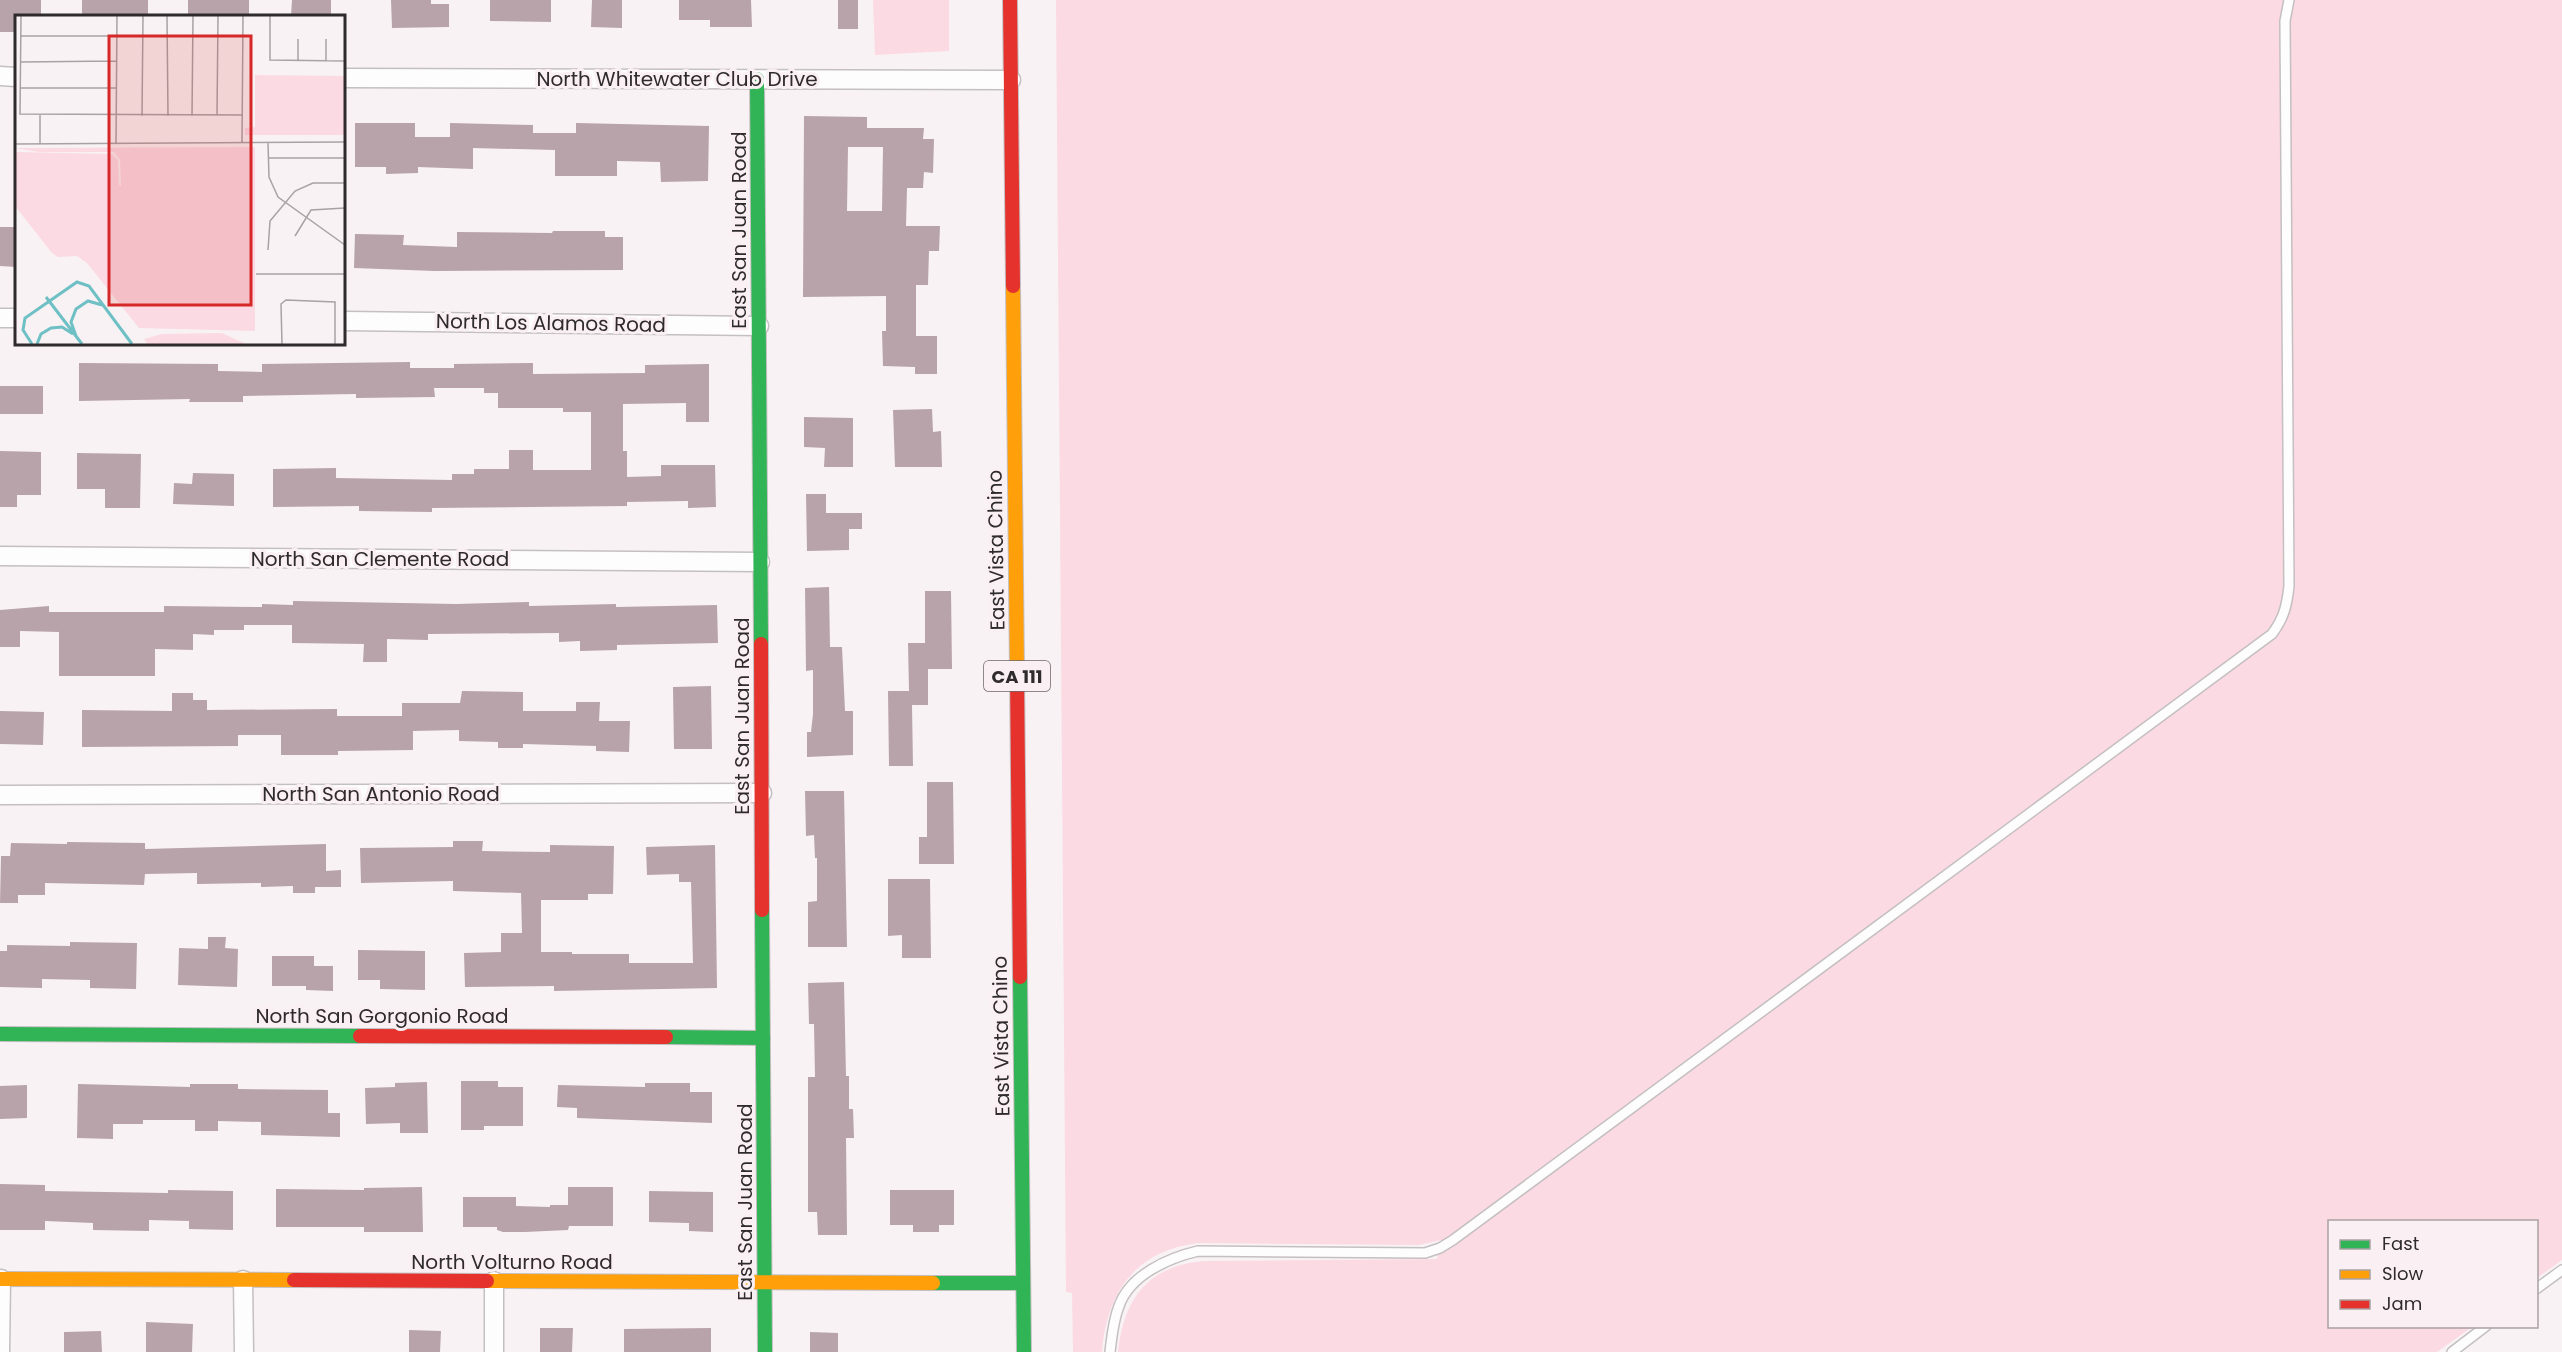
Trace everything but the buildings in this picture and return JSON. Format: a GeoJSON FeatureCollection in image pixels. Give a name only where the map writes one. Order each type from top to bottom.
{"type":"FeatureCollection","features":[{"type":"Feature","properties":{"kind":"street","name":"East Vista Chino"},"geometry":{"type":"LineString","coordinates":[[1010,0],[1024,1352]]}},
{"type":"Feature","properties":{"kind":"street","name":"North Whitewater Club Drive"},"geometry":{"type":"LineString","coordinates":[[345,78],[1011,80]]}},
{"type":"Feature","properties":{"kind":"street","name":"East San Juan Road"},"geometry":{"type":"LineString","coordinates":[[758,79],[765,1352]]}},
{"type":"Feature","properties":{"kind":"street","name":"North Los Alamos Road"},"geometry":{"type":"LineString","coordinates":[[345,321],[759,326]]}},
{"type":"Feature","properties":{"kind":"street","name":"North San Clemente Road"},"geometry":{"type":"LineString","coordinates":[[0,556],[760,562]]}},
{"type":"Feature","properties":{"kind":"street","name":"North San Antonio Road"},"geometry":{"type":"LineString","coordinates":[[0,795],[762,793]]}},
{"type":"Feature","properties":{"kind":"street","name":"North San Gorgonio Road"},"geometry":{"type":"LineString","coordinates":[[0,1034],[763,1038]]}},
{"type":"Feature","properties":{"kind":"street","name":"North Volturno Road"},"geometry":{"type":"LineString","coordinates":[[0,1279],[1023,1283]]}},
{"type":"Feature","properties":{"kind":"street"},"geometry":{"type":"LineString","coordinates":[[0,1279],[0,1352]]}},
{"type":"Feature","properties":{"kind":"street"},"geometry":{"type":"LineString","coordinates":[[243,1280],[244,1352]]}},
{"type":"Feature","properties":{"kind":"street"},"geometry":{"type":"LineString","coordinates":[[494,1281],[494,1352]]}},
{"type":"Feature","properties":{"kind":"lane"},"geometry":{"type":"LineString","coordinates":[[1110,1352],[1119,1303],[1134,1284],[1152,1269],[1172,1257],[1198,1251],[1425,1252],[1440,1248],[1453,1240],[2272,633],[2282,621],[2289,586],[2285,21],[2289,0]]}},
{"type":"Feature","properties":{"kind":"lane"},"geometry":{"type":"LineString","coordinates":[[2538,1288],[2562,1270]]}},
{"type":"Feature","properties":{"kind":"lane"},"geometry":{"type":"LineString","coordinates":[[2452,1352],[2483,1328]]}},
{"type":"Feature","properties":{"kind":"shaded area"},"geometry":{"type":"Polygon","coordinates":[[[873,0],[949,0],[949,51],[875,55],[873,0]]]}},
{"type":"Feature","properties":{"kind":"shaded area"},"geometry":{"type":"Polygon","coordinates":[[[1056,0],[2562,0],[2562,1260],[2538,1277],[2538,1220],[2328,1220],[2328,1328],[2471,1328],[2437,1352],[1118,1352],[1126,1316],[1142,1288],[1168,1270],[1184,1264],[1204,1261],[1437,1259],[1441,1240],[1419,1245],[1198,1243],[1176,1248],[1157,1255],[1141,1265],[1128,1278],[1110,1311],[1102,1352],[1073,1352],[1072,1293],[1066,1292],[1056,0]]]}},
{"type":"Feature","properties":{"kind":"traffic: fast"},"geometry":{"type":"LineString","coordinates":[[757,79],[761,644]]}},
{"type":"Feature","properties":{"kind":"traffic: fast"},"geometry":{"type":"LineString","coordinates":[[762,910],[765,1352]]}},
{"type":"Feature","properties":{"kind":"traffic: fast"},"geometry":{"type":"LineString","coordinates":[[1020,977],[1024,1352]]}},
{"type":"Feature","properties":{"kind":"traffic: fast"},"geometry":{"type":"LineString","coordinates":[[0,1034],[360,1036]]}},
{"type":"Feature","properties":{"kind":"traffic: fast"},"geometry":{"type":"LineString","coordinates":[[666,1037],[763,1038]]}},
{"type":"Feature","properties":{"kind":"traffic: fast"},"geometry":{"type":"LineString","coordinates":[[933,1283],[1023,1283]]}},
{"type":"Feature","properties":{"kind":"traffic: slow"},"geometry":{"type":"LineString","coordinates":[[1013,286],[1017,673]]}},
{"type":"Feature","properties":{"kind":"traffic: slow"},"geometry":{"type":"LineString","coordinates":[[0,1279],[294,1280]]}},
{"type":"Feature","properties":{"kind":"traffic: slow"},"geometry":{"type":"LineString","coordinates":[[487,1281],[933,1283]]}},
{"type":"Feature","properties":{"kind":"traffic: jam"},"geometry":{"type":"LineString","coordinates":[[1010,0],[1013,286]]}},
{"type":"Feature","properties":{"kind":"traffic: jam"},"geometry":{"type":"LineString","coordinates":[[761,644],[762,910]]}},
{"type":"Feature","properties":{"kind":"traffic: jam"},"geometry":{"type":"LineString","coordinates":[[1017,673],[1020,977]]}},
{"type":"Feature","properties":{"kind":"traffic: jam"},"geometry":{"type":"LineString","coordinates":[[360,1036],[666,1037]]}},
{"type":"Feature","properties":{"kind":"traffic: jam"},"geometry":{"type":"LineString","coordinates":[[294,1280],[487,1281]]}}]}
